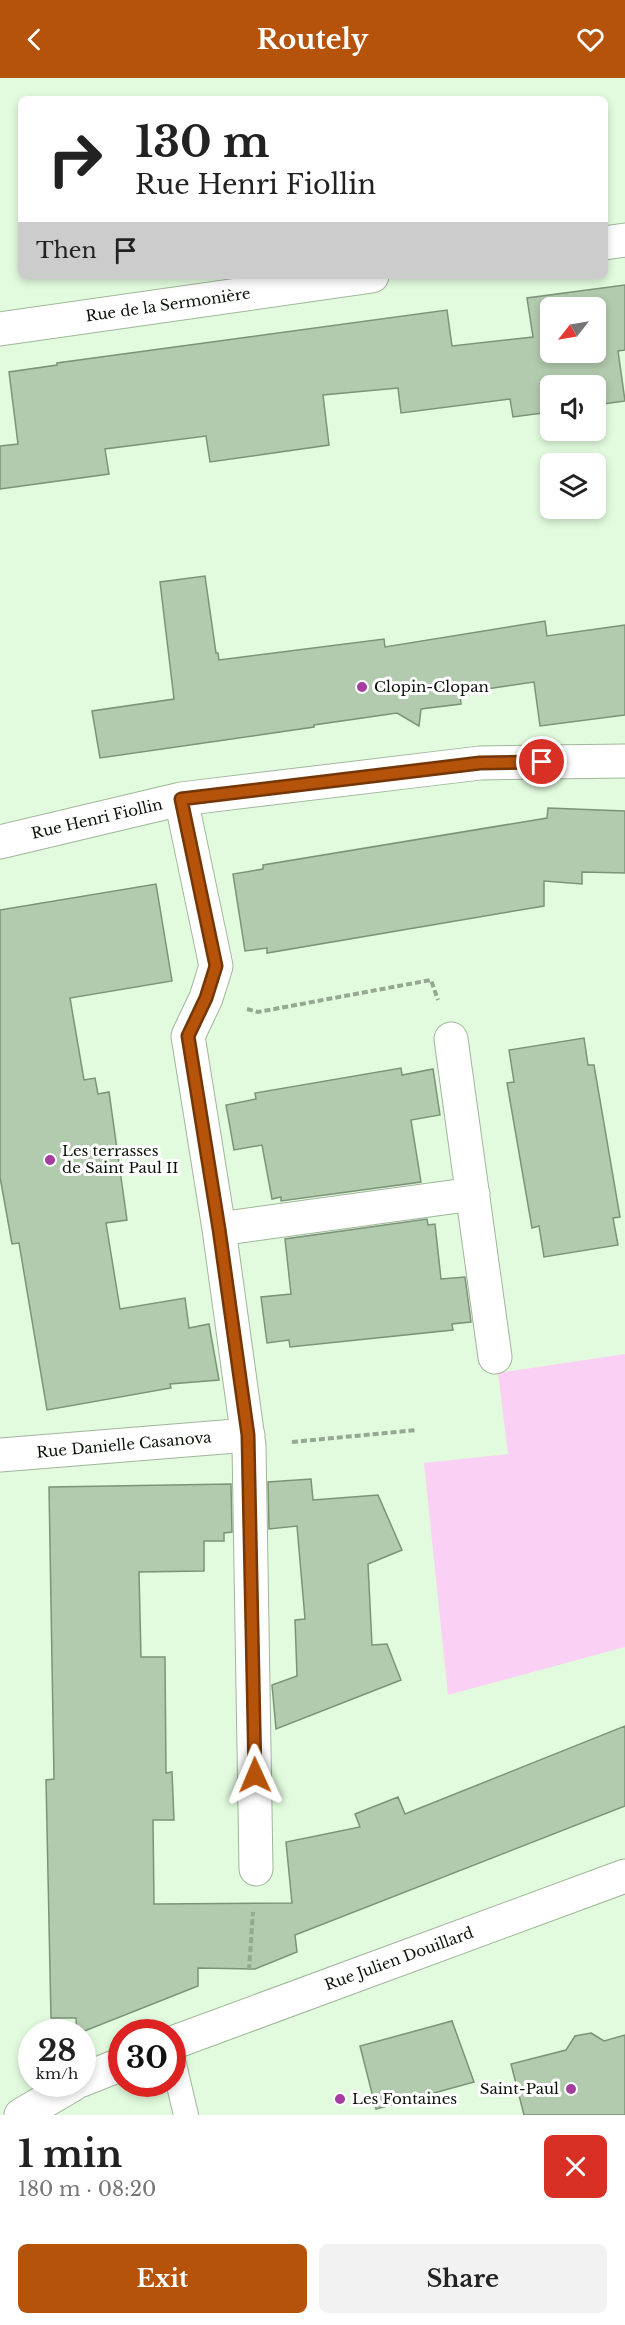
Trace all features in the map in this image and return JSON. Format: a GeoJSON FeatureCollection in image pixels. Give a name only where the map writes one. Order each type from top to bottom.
{"type":"FeatureCollection","features":[{"type":"Feature","properties":{"kind":"street"},"geometry":{"type":"LineString","coordinates":[[608,242],[625,240]]}},
{"type":"Feature","properties":{"kind":"street","name":"Rue de la Sermonière"},"geometry":{"type":"LineString","coordinates":[[0,329],[351,279]]}},
{"type":"Feature","properties":{"kind":"street","name":"Rue Henri Fiollin"},"geometry":{"type":"LineString","coordinates":[[0,842],[181,799],[480,763],[625,761]]}},
{"type":"Feature","properties":{"kind":"street"},"geometry":{"type":"LineString","coordinates":[[181,799],[216,966],[206,998],[188,1036],[219,1229],[249,1441],[256,1869]]}},
{"type":"Feature","properties":{"kind":"street"},"geometry":{"type":"LineString","coordinates":[[451,1039],[495,1357]]}},
{"type":"Feature","properties":{"kind":"street"},"geometry":{"type":"LineString","coordinates":[[219,1229],[473,1194]]}},
{"type":"Feature","properties":{"kind":"street","name":"Rue Danielle Casanova"},"geometry":{"type":"LineString","coordinates":[[0,1455],[249,1441]]}},
{"type":"Feature","properties":{"kind":"street","name":"Rue Julien Douillard"},"geometry":{"type":"LineString","coordinates":[[186,2038],[625,1876]]}},
{"type":"Feature","properties":{"kind":"street"},"geometry":{"type":"LineString","coordinates":[[21,2115],[52,2097]]}},
{"type":"Feature","properties":{"kind":"lane"},"geometry":{"type":"LineString","coordinates":[[182,2097],[186,2115]]}},
{"type":"Feature","properties":{"kind":"path"},"geometry":{"type":"LineString","coordinates":[[206,998],[258,1012],[431,980],[451,1039]]}},
{"type":"Feature","properties":{"kind":"path"},"geometry":{"type":"LineString","coordinates":[[249,1441],[417,1431]]}},
{"type":"Feature","properties":{"kind":"path"},"geometry":{"type":"LineString","coordinates":[[245,2016],[256,1869]]}},
{"type":"Feature","properties":{"kind":"shaded area"},"geometry":{"type":"Polygon","coordinates":[[[625,1354],[625,1647],[448,1695],[424,1463],[508,1454],[498,1373],[625,1354]]]}},
{"type":"Feature","properties":{"kind":"building"},"geometry":{"type":"Polygon","coordinates":[[[625,285],[625,350],[618,351],[625,401],[606,404],[606,375],[540,375],[540,413],[513,417],[510,399],[401,413],[398,388],[323,395],[329,445],[210,462],[206,436],[105,449],[109,474],[0,489],[0,446],[18,444],[9,372],[57,365],[57,363],[447,310],[452,346],[533,337],[527,298],[625,285]]]}},
{"type":"Feature","properties":{"kind":"building"},"geometry":{"type":"Polygon","coordinates":[[[205,576],[216,653],[218,653],[219,660],[384,639],[385,647],[545,621],[547,636],[625,625],[625,715],[540,726],[534,682],[460,693],[461,704],[421,709],[419,726],[397,713],[100,758],[92,711],[174,699],[160,582],[205,576]]]}},
{"type":"Feature","properties":{"kind":"building"},"geometry":{"type":"Polygon","coordinates":[[[548,808],[625,811],[625,873],[582,872],[582,884],[544,881],[544,906],[267,953],[267,948],[245,951],[233,874],[263,869],[263,865],[547,818],[548,808]]]}},
{"type":"Feature","properties":{"kind":"building","name":"Les terrasses de Saint Paul II"},"geometry":{"type":"Polygon","coordinates":[[[156,884],[172,981],[70,998],[84,1080],[95,1078],[98,1094],[109,1092],[127,1220],[106,1223],[120,1309],[185,1298],[189,1328],[209,1324],[219,1380],[170,1384],[171,1388],[47,1410],[19,1243],[12,1244],[0,1177],[0,910],[156,884]]]}},
{"type":"Feature","properties":{"kind":"building"},"geometry":{"type":"Polygon","coordinates":[[[584,1038],[588,1065],[594,1065],[620,1217],[613,1218],[618,1245],[544,1257],[539,1226],[532,1228],[507,1083],[514,1082],[509,1050],[584,1038]]]}},
{"type":"Feature","properties":{"kind":"building"},"geometry":{"type":"Polygon","coordinates":[[[401,1068],[402,1075],[433,1069],[440,1115],[411,1120],[421,1182],[281,1201],[281,1197],[272,1199],[262,1145],[234,1150],[226,1105],[256,1099],[255,1093],[401,1068]]]}},
{"type":"Feature","properties":{"kind":"building"},"geometry":{"type":"Polygon","coordinates":[[[427,1219],[428,1225],[435,1224],[441,1279],[465,1277],[471,1322],[452,1324],[453,1330],[290,1347],[289,1340],[267,1343],[261,1297],[291,1294],[285,1239],[427,1219]]]}},
{"type":"Feature","properties":{"kind":"building"},"geometry":{"type":"Polygon","coordinates":[[[311,1479],[313,1500],[378,1495],[402,1550],[368,1564],[372,1645],[387,1644],[401,1680],[276,1729],[272,1685],[297,1676],[295,1620],[305,1619],[297,1526],[269,1529],[268,1482],[311,1479]]]}},
{"type":"Feature","properties":{"kind":"building"},"geometry":{"type":"Polygon","coordinates":[[[231,1484],[232,1532],[224,1533],[224,1541],[204,1541],[204,1571],[139,1572],[141,1657],[165,1657],[166,1773],[172,1772],[174,1820],[153,1820],[154,1904],[292,1903],[286,1842],[360,1827],[355,1814],[398,1797],[405,1814],[625,1726],[625,1806],[295,1935],[297,1952],[255,1969],[198,1968],[198,1986],[115,2019],[108,2019],[108,2022],[96,2026],[96,2019],[51,2018],[46,1780],[54,1779],[49,1487],[231,1484]]]}},
{"type":"Feature","properties":{"kind":"building"},"geometry":{"type":"Polygon","coordinates":[[[452,2021],[474,2082],[376,2109],[360,2046],[452,2021]]]}},
{"type":"Feature","properties":{"kind":"building","name":"Saint-Paul"},"geometry":{"type":"Polygon","coordinates":[[[591,2033],[604,2041],[625,2035],[625,2115],[524,2115],[511,2064],[566,2050],[575,2036],[591,2033]]]}},
{"type":"Feature","properties":{"kind":"place","name":"Clopin-Clopan"},"geometry":{"type":"Point","coordinates":[362,687]}},
{"type":"Feature","properties":{"kind":"place","name":"Les terrasses de Saint Paul II"},"geometry":{"type":"Point","coordinates":[50,1160]}},
{"type":"Feature","properties":{"kind":"place","name":"Saint-Paul"},"geometry":{"type":"Point","coordinates":[571,2089]}},
{"type":"Feature","properties":{"kind":"place","name":"Les Fontaines"},"geometry":{"type":"Point","coordinates":[340,2099]}},
{"type":"Feature","properties":{"kind":"route"},"geometry":{"type":"LineString","coordinates":[[255,1775],[249,1446],[219,1229],[188,1036],[206,998],[216,966],[181,799],[480,763],[542,762]]}}]}
